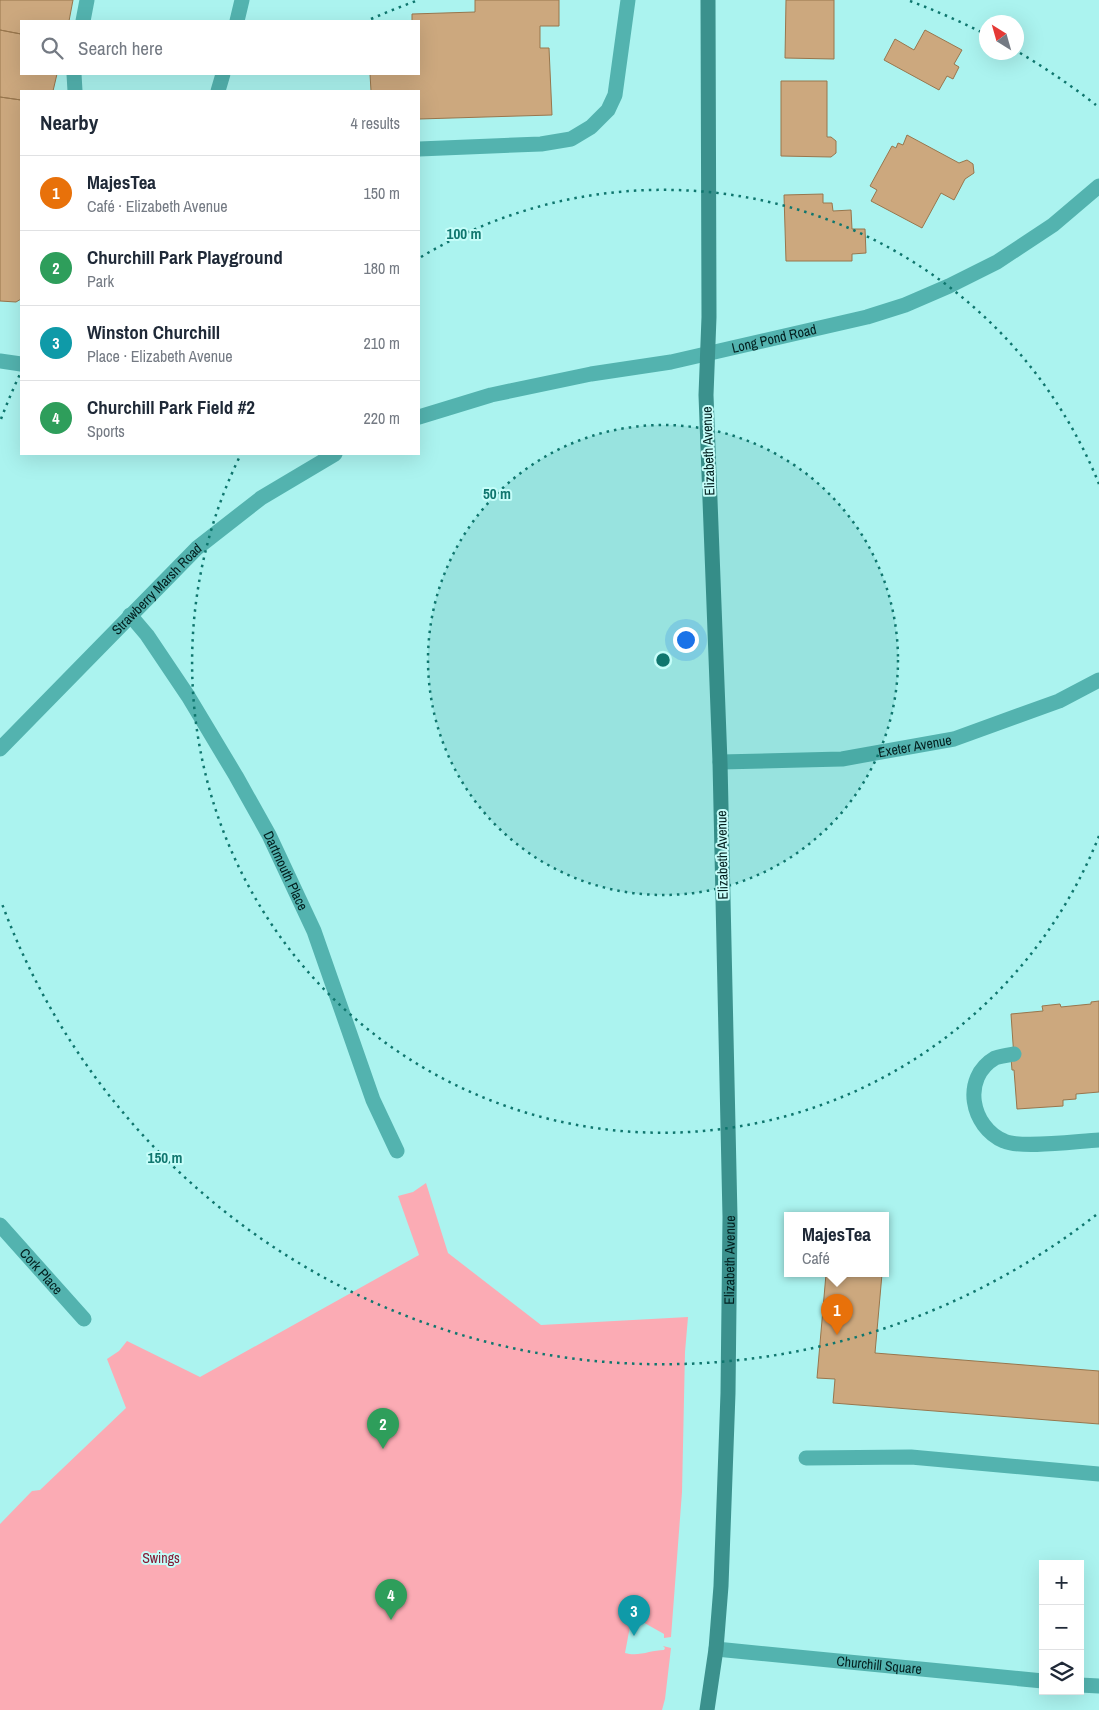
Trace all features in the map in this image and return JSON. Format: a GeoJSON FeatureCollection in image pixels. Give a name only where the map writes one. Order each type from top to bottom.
{"type":"FeatureCollection","features":[{"type":"Feature","properties":{"kind":"main road","name":"Elizabeth Avenue"},"geometry":{"type":"LineString","coordinates":[[707,1710],[716,1649],[721,1586],[728,1403],[730,1217],[720,762],[706,395],[709,317],[708,0]]}},
{"type":"Feature","properties":{"kind":"street"},"geometry":{"type":"LineString","coordinates":[[83,20],[87,0]]}},
{"type":"Feature","properties":{"kind":"street"},"geometry":{"type":"LineString","coordinates":[[237,20],[242,0]]}},
{"type":"Feature","properties":{"kind":"street"},"geometry":{"type":"LineString","coordinates":[[420,149],[541,144],[571,139],[591,127],[608,110],[615,95],[628,0]]}},
{"type":"Feature","properties":{"kind":"street"},"geometry":{"type":"LineString","coordinates":[[74,75],[75,90]]}},
{"type":"Feature","properties":{"kind":"street"},"geometry":{"type":"LineString","coordinates":[[218,90],[222,75]]}},
{"type":"Feature","properties":{"kind":"street","name":"Long Pond Road"},"geometry":{"type":"LineString","coordinates":[[420,416],[492,395],[592,374],[671,362],[867,317],[905,305],[997,262],[1053,226],[1099,186]]}},
{"type":"Feature","properties":{"kind":"street"},"geometry":{"type":"LineString","coordinates":[[0,361],[20,364]]}},
{"type":"Feature","properties":{"kind":"street","name":"Strawberry Marsh Road"},"geometry":{"type":"LineString","coordinates":[[0,749],[197,548],[261,498],[333,455]]}},
{"type":"Feature","properties":{"kind":"street","name":"Dartmouth Place"},"geometry":{"type":"LineString","coordinates":[[130,615],[147,635],[188,696],[269,835],[314,931],[373,1100],[397,1151]]}},
{"type":"Feature","properties":{"kind":"street","name":"Exeter Avenue"},"geometry":{"type":"LineString","coordinates":[[720,762],[842,759],[954,739],[1059,701],[1099,680]]}},
{"type":"Feature","properties":{"kind":"street"},"geometry":{"type":"LineString","coordinates":[[1014,1054],[997,1058],[984,1067],[976,1080],[972,1097],[978,1116],[989,1133],[1005,1142],[1027,1144],[1099,1140]]}},
{"type":"Feature","properties":{"kind":"street","name":"Cork Place"},"geometry":{"type":"LineString","coordinates":[[0,1225],[84,1319]]}},
{"type":"Feature","properties":{"kind":"street"},"geometry":{"type":"LineString","coordinates":[[806,1458],[912,1457],[1099,1474]]}},
{"type":"Feature","properties":{"kind":"street","name":"Churchill Square"},"geometry":{"type":"LineString","coordinates":[[716,1649],[1039,1681]]}},
{"type":"Feature","properties":{"kind":"street"},"geometry":{"type":"LineString","coordinates":[[1084,1684],[1099,1686]]}},
{"type":"Feature","properties":{"kind":"green space","name":"Swings"},"geometry":{"type":"Polygon","coordinates":[[[426,1183],[448,1253],[541,1325],[688,1317],[685,1352],[682,1492],[671,1637],[664,1638],[664,1634],[632,1616],[625,1653],[640,1654],[664,1650],[663,1646],[671,1648],[662,1710],[0,1710],[0,1524],[32,1491],[40,1490],[126,1408],[107,1359],[119,1351],[127,1341],[200,1377],[419,1255],[398,1196],[413,1192],[426,1183]]]}},
{"type":"Feature","properties":{"kind":"building"},"geometry":{"type":"Polygon","coordinates":[[[0,0],[73,0],[69,20],[20,20],[20,34],[0,30],[0,0]]]}},
{"type":"Feature","properties":{"kind":"building"},"geometry":{"type":"Polygon","coordinates":[[[475,0],[559,0],[559,26],[540,26],[540,48],[549,48],[552,115],[420,119],[420,90],[371,90],[370,75],[420,75],[420,20],[412,20],[412,14],[475,12],[475,0]]]}},
{"type":"Feature","properties":{"kind":"building"},"geometry":{"type":"Polygon","coordinates":[[[786,0],[834,0],[834,59],[785,58],[786,0]]]}},
{"type":"Feature","properties":{"kind":"building"},"geometry":{"type":"Polygon","coordinates":[[[0,30],[20,34],[20,75],[57,75],[53,90],[20,90],[20,100],[0,97],[0,30]]]}},
{"type":"Feature","properties":{"kind":"building"},"geometry":{"type":"Polygon","coordinates":[[[925,30],[962,50],[954,64],[959,67],[953,79],[947,76],[939,90],[884,60],[895,39],[914,50],[925,30]]]}},
{"type":"Feature","properties":{"kind":"building"},"geometry":{"type":"Polygon","coordinates":[[[781,81],[827,81],[827,137],[831,137],[836,141],[836,153],[831,157],[781,156],[781,81]]]}},
{"type":"Feature","properties":{"kind":"building"},"geometry":{"type":"Polygon","coordinates":[[[0,97],[20,100],[20,300],[16,302],[0,301],[0,97]]]}},
{"type":"Feature","properties":{"kind":"building"},"geometry":{"type":"Polygon","coordinates":[[[907,135],[959,163],[967,160],[973,164],[974,173],[965,179],[954,200],[941,193],[922,228],[871,201],[877,190],[870,186],[892,146],[896,148],[898,143],[903,145],[907,135]]]}},
{"type":"Feature","properties":{"kind":"building"},"geometry":{"type":"Polygon","coordinates":[[[823,194],[823,203],[832,203],[833,211],[851,210],[852,229],[865,229],[866,253],[852,254],[852,261],[786,261],[784,195],[823,194]]]}},
{"type":"Feature","properties":{"kind":"building"},"geometry":{"type":"Polygon","coordinates":[[[1099,1001],[1099,1092],[1076,1094],[1076,1099],[1063,1100],[1063,1106],[1017,1109],[1014,1070],[1012,1070],[1011,1058],[1014,1058],[1011,1014],[1043,1011],[1042,1006],[1060,1004],[1061,1007],[1091,1004],[1091,1002],[1099,1001]]]}},
{"type":"Feature","properties":{"kind":"building"},"geometry":{"type":"Polygon","coordinates":[[[826,1277],[882,1277],[875,1353],[1099,1371],[1099,1424],[833,1403],[835,1379],[817,1378],[826,1277]]]}},
{"type":"Feature","properties":{"kind":"place","name":"MajesTea"},"geometry":{"type":"Point","coordinates":[837,1335]}},
{"type":"Feature","properties":{"kind":"place","name":"Churchill Park Playground"},"geometry":{"type":"Point","coordinates":[383,1449]}},
{"type":"Feature","properties":{"kind":"place","name":"Churchill Park Field #2"},"geometry":{"type":"Point","coordinates":[391,1620]}},
{"type":"Feature","properties":{"kind":"place","name":"Winston Churchill"},"geometry":{"type":"Point","coordinates":[634,1636]}}]}
